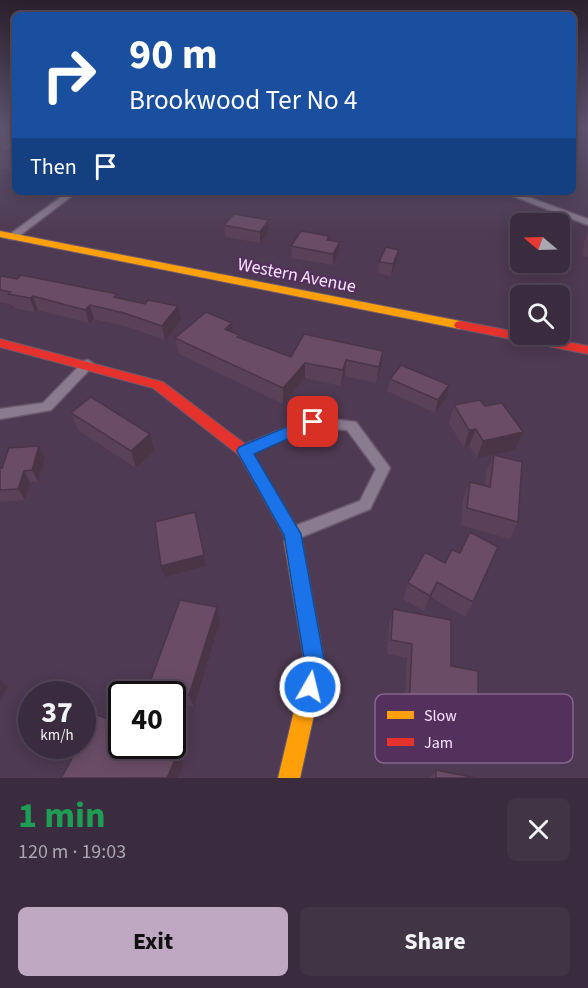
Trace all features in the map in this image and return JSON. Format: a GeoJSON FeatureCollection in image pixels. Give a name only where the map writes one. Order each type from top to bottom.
{"type":"FeatureCollection","features":[{"type":"Feature","properties":{"kind":"main road","name":"Western Avenue"},"geometry":{"type":"LineString","coordinates":[[6,236],[588,350]]}},
{"type":"Feature","properties":{"kind":"main road"},"geometry":{"type":"LineString","coordinates":[[1,344],[88,364],[158,385],[244,451],[292,534],[315,665],[289,778]]}},
{"type":"Feature","properties":{"kind":"street"},"geometry":{"type":"LineString","coordinates":[[6,236],[68,195]]}},
{"type":"Feature","properties":{"kind":"street"},"geometry":{"type":"LineString","coordinates":[[515,195],[588,222]]}},
{"type":"Feature","properties":{"kind":"street"},"geometry":{"type":"LineString","coordinates":[[0,414],[47,407],[88,364]]}},
{"type":"Feature","properties":{"kind":"street"},"geometry":{"type":"LineString","coordinates":[[244,451],[313,422],[351,425],[383,468],[365,505],[292,534]]}},
{"type":"Feature","properties":{"kind":"building"},"geometry":{"type":"Polygon","coordinates":[[[234,214],[269,220],[260,232],[224,225],[234,214]]]}},
{"type":"Feature","properties":{"kind":"building"},"geometry":{"type":"Polygon","coordinates":[[[301,231],[329,236],[327,240],[340,242],[333,254],[291,246],[301,231]]]}},
{"type":"Feature","properties":{"kind":"building"},"geometry":{"type":"Polygon","coordinates":[[[386,247],[399,250],[393,264],[379,262],[386,247]]]}},
{"type":"Feature","properties":{"kind":"building"},"geometry":{"type":"Polygon","coordinates":[[[21,275],[117,294],[114,297],[145,304],[148,300],[178,306],[162,326],[124,313],[90,305],[85,310],[33,296],[30,298],[8,294],[11,292],[0,290],[0,277],[17,279],[21,275]]]}},
{"type":"Feature","properties":{"kind":"building"},"geometry":{"type":"Polygon","coordinates":[[[206,312],[232,323],[225,329],[239,335],[237,337],[291,357],[304,334],[383,351],[379,367],[346,360],[343,370],[305,363],[283,388],[175,338],[206,312]]]}},
{"type":"Feature","properties":{"kind":"building"},"geometry":{"type":"Polygon","coordinates":[[[401,365],[449,385],[438,400],[390,379],[401,365]]]}},
{"type":"Feature","properties":{"kind":"building"},"geometry":{"type":"Polygon","coordinates":[[[91,397],[150,434],[131,451],[71,413],[91,397]]]}},
{"type":"Feature","properties":{"kind":"building"},"geometry":{"type":"Polygon","coordinates":[[[480,400],[485,406],[502,403],[523,432],[483,441],[476,429],[469,430],[454,405],[480,400]]]}},
{"type":"Feature","properties":{"kind":"building"},"geometry":{"type":"Polygon","coordinates":[[[39,446],[32,470],[24,471],[18,489],[0,490],[0,468],[2,468],[9,448],[39,446]]]}},
{"type":"Feature","properties":{"kind":"building"},"geometry":{"type":"Polygon","coordinates":[[[494,455],[522,462],[518,522],[467,508],[470,482],[490,487],[494,455]]]}},
{"type":"Feature","properties":{"kind":"building"},"geometry":{"type":"Polygon","coordinates":[[[195,512],[204,555],[161,566],[155,522],[195,512]]]}},
{"type":"Feature","properties":{"kind":"building"},"geometry":{"type":"Polygon","coordinates":[[[470,532],[498,547],[473,602],[437,582],[430,596],[408,583],[425,552],[445,563],[452,550],[460,553],[470,532]]]}},
{"type":"Feature","properties":{"kind":"building"},"geometry":{"type":"Polygon","coordinates":[[[180,600],[217,607],[189,695],[186,694],[186,681],[150,681],[180,600]]]}},
{"type":"Feature","properties":{"kind":"building"},"geometry":{"type":"Polygon","coordinates":[[[393,609],[451,620],[451,666],[478,671],[478,694],[410,694],[412,644],[391,640],[393,609]]]}},
{"type":"Feature","properties":{"kind":"building"},"geometry":{"type":"Polygon","coordinates":[[[96,714],[108,720],[108,759],[175,759],[167,778],[61,778],[72,759],[96,759],[96,714]]]}},
{"type":"Feature","properties":{"kind":"building"},"geometry":{"type":"Polygon","coordinates":[[[436,770],[476,778],[436,778],[436,770]]]}},
{"type":"Feature","properties":{"kind":"traffic: slow"},"geometry":{"type":"LineString","coordinates":[[0,234],[460,325]]}},
{"type":"Feature","properties":{"kind":"traffic: slow"},"geometry":{"type":"LineString","coordinates":[[289,778],[315,665],[293,541]]}},
{"type":"Feature","properties":{"kind":"traffic: jam"},"geometry":{"type":"LineString","coordinates":[[460,325],[588,350]]}},
{"type":"Feature","properties":{"kind":"traffic: jam"},"geometry":{"type":"LineString","coordinates":[[0,343],[158,385],[244,451],[292,534],[293,541]]}},
{"type":"Feature","properties":{"kind":"route"},"geometry":{"type":"LineString","coordinates":[[310,687],[315,665],[292,534],[244,451],[313,422]]}}]}
